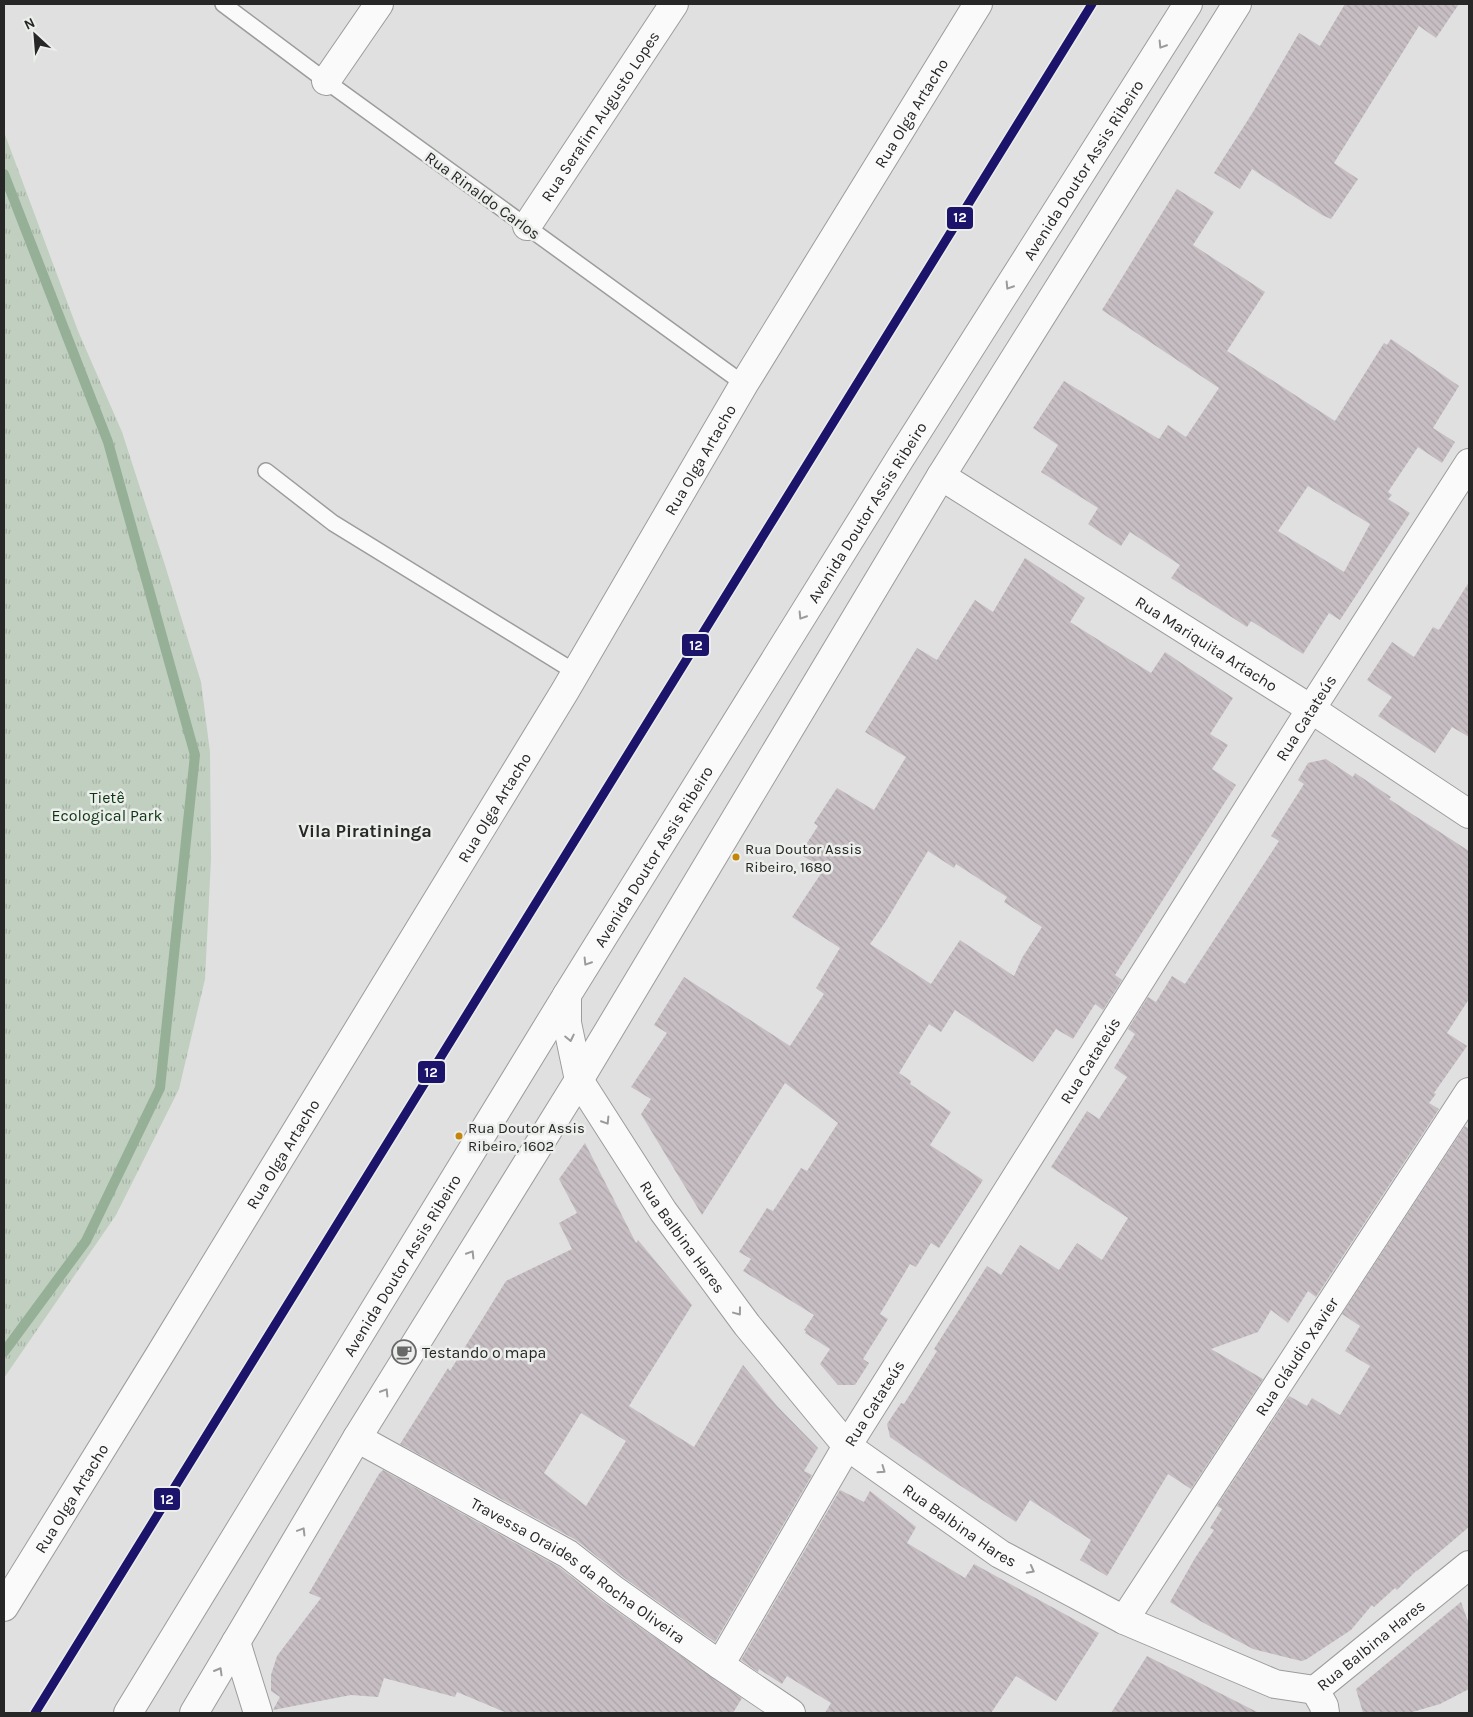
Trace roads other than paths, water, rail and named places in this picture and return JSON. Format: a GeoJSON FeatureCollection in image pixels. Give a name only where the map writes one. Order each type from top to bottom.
{"type":"FeatureCollection","features":[{"type":"Feature","properties":{"kind":"street"},"geometry":{"type":"LineString","coordinates":[[326,81],[380,4]]}},
{"type":"Feature","properties":{"kind":"street","name":"Rua Serafim Augusto Lopes"},"geometry":{"type":"LineString","coordinates":[[527,226],[674,4]]}},
{"type":"Feature","properties":{"kind":"street","name":"Rua Olga Artacho"},"geometry":{"type":"LineString","coordinates":[[4,1607],[575,672],[744,384],[978,4]]}},
{"type":"Feature","properties":{"kind":"street","name":"Avenida Doutor Assis Ribeiro"},"geometry":{"type":"LineString","coordinates":[[128,1713],[567,995],[900,457],[1188,4]]}},
{"type":"Feature","properties":{"kind":"street"},"geometry":{"type":"LineString","coordinates":[[194,1713],[357,1438],[579,1080],[941,476],[1237,4]]}},
{"type":"Feature","properties":{"kind":"street","name":"Rua Catateús"},"geometry":{"type":"LineString","coordinates":[[720,1665],[848,1446],[1311,709],[1469,463]]}},
{"type":"Feature","properties":{"kind":"street","name":"Rua Mariquita Artacho"},"geometry":{"type":"LineString","coordinates":[[941,476],[1311,709],[1469,814]]}},
{"type":"Feature","properties":{"kind":"street"},"geometry":{"type":"LineString","coordinates":[[567,995],[567,1023],[579,1080]]}},
{"type":"Feature","properties":{"kind":"street","name":"Rua Balbina Hares"},"geometry":{"type":"LineString","coordinates":[[579,1080],[663,1212],[747,1325],[848,1446],[1000,1554],[1124,1620],[1320,1701],[1469,1565]]}},
{"type":"Feature","properties":{"kind":"street","name":"Rua Cláudio Xavier"},"geometry":{"type":"LineString","coordinates":[[1124,1620],[1469,1092]]}},
{"type":"Feature","properties":{"kind":"street","name":"Travessa Oraides da Rocha Oliveira"},"geometry":{"type":"LineString","coordinates":[[357,1438],[568,1554],[614,1590],[791,1713]]}},
{"type":"Feature","properties":{"kind":"street"},"geometry":{"type":"LineString","coordinates":[[236,1642],[258,1713]]}},
{"type":"Feature","properties":{"kind":"lane","name":"Rua Rinaldo Carlos"},"geometry":{"type":"LineString","coordinates":[[223,4],[326,81],[744,384]]}},
{"type":"Feature","properties":{"kind":"lane"},"geometry":{"type":"LineString","coordinates":[[266,471],[333,523],[575,672]]}},
{"type":"Feature","properties":{"kind":"waterway"},"geometry":{"type":"LineString","coordinates":[[4,174],[108,442],[195,755],[160,1088],[86,1241],[4,1352]]}},
{"type":"Feature","properties":{"kind":"place","name":"Rua Doutor Assis Ribeiro, 1680"},"geometry":{"type":"Point","coordinates":[736,857]}},
{"type":"Feature","properties":{"kind":"place","name":"Rua Doutor Assis Ribeiro, 1602"},"geometry":{"type":"Point","coordinates":[459,1136]}},
{"type":"Feature","properties":{"kind":"place","name":"Testando o mapa"},"geometry":{"type":"Point","coordinates":[404,1352]}},
{"type":"Feature","properties":{"kind":"district","name":"Vila Piratininga"},"geometry":{"type":"Point","coordinates":[365,831]}},
{"type":"Feature","properties":{"kind":"park label","name":"Tietê Ecological Park"},"geometry":{"type":"Point","coordinates":[107,806]}}]}
